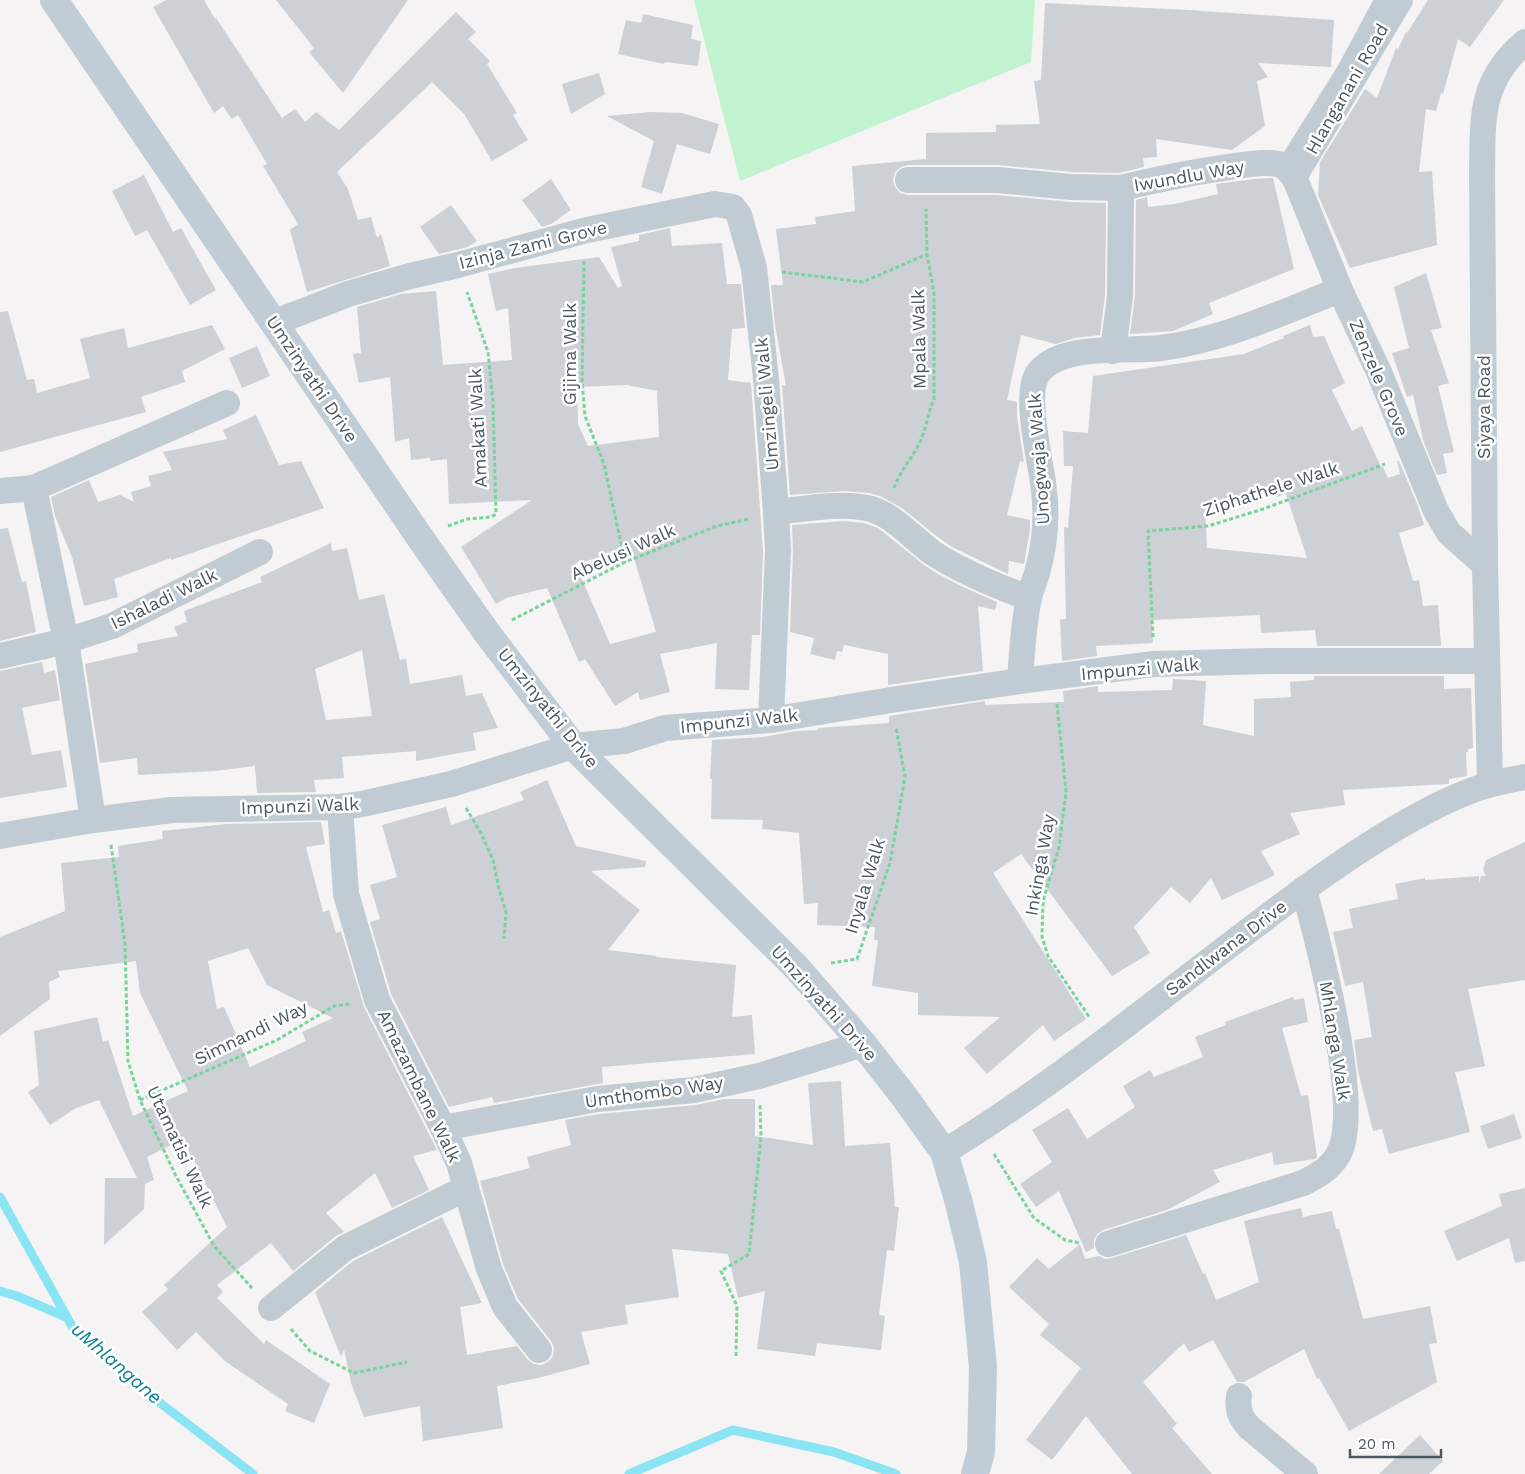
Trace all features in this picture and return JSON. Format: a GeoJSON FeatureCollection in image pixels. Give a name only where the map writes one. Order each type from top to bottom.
{"type":"FeatureCollection","features":[{"type":"Feature","properties":{"kind":"street","name":"Hlanganani Road"},"geometry":{"type":"LineString","coordinates":[[1288,171],[1400,0]]}},
{"type":"Feature","properties":{"kind":"street","name":"Umzinyathi Drive"},"geometry":{"type":"LineString","coordinates":[[52,1],[419,536],[487,633],[573,746],[796,967],[863,1044],[944,1152],[959,1203],[973,1262],[983,1367],[978,1463]]}},
{"type":"Feature","properties":{"kind":"street","name":"Siyaya Road"},"geometry":{"type":"LineString","coordinates":[[1490,784],[1485,565],[1483,127],[1488,96],[1496,76],[1500,68],[1525,42]]}},
{"type":"Feature","properties":{"kind":"street","name":"Iwundlu Way"},"geometry":{"type":"LineString","coordinates":[[1113,351],[1120,296],[1121,188],[1180,175],[1268,163],[1288,171]]}},
{"type":"Feature","properties":{"kind":"street","name":"Zenzele Grove"},"geometry":{"type":"LineString","coordinates":[[1288,171],[1340,290],[1379,372],[1436,512],[1443,524],[1459,543],[1485,565]]}},
{"type":"Feature","properties":{"kind":"street"},"geometry":{"type":"LineString","coordinates":[[917,181],[998,180],[1071,187],[1121,188]]}},
{"type":"Feature","properties":{"kind":"street","name":"Izinja Zami Grove"},"geometry":{"type":"LineString","coordinates":[[274,323],[348,294],[410,276],[587,230],[715,204],[733,207],[740,215],[754,268]]}},
{"type":"Feature","properties":{"kind":"street","name":"Umzingeli Walk"},"geometry":{"type":"LineString","coordinates":[[754,268],[766,379],[778,551],[771,720]]}},
{"type":"Feature","properties":{"kind":"street","name":"Unogwaja Walk"},"geometry":{"type":"LineString","coordinates":[[1020,681],[1029,598],[1040,562],[1046,519],[1032,403],[1033,387],[1037,374],[1054,360],[1084,352],[1160,348],[1214,338],[1340,290]]}},
{"type":"Feature","properties":{"kind":"street"},"geometry":{"type":"LineString","coordinates":[[0,491],[34,488],[227,402]]}},
{"type":"Feature","properties":{"kind":"street"},"geometry":{"type":"LineString","coordinates":[[34,488],[66,642],[93,820]]}},
{"type":"Feature","properties":{"kind":"street"},"geometry":{"type":"LineString","coordinates":[[776,512],[833,506],[869,508],[884,515],[947,561],[972,575],[1029,598]]}},
{"type":"Feature","properties":{"kind":"street","name":"Ishaladi Walk"},"geometry":{"type":"LineString","coordinates":[[0,656],[66,642],[112,626],[260,552]]}},
{"type":"Feature","properties":{"kind":"street","name":"Impunzi Walk"},"geometry":{"type":"LineString","coordinates":[[0,836],[93,820],[172,810],[340,807],[362,804],[451,784],[573,746],[624,741],[665,728],[771,720],[1020,681],[1154,664],[1268,661],[1487,661]]}},
{"type":"Feature","properties":{"kind":"street","name":"Sandlwana Drive"},"geometry":{"type":"LineString","coordinates":[[944,1152],[980,1130],[1108,1039],[1304,889],[1358,851],[1422,813],[1455,797],[1490,784],[1525,777]]}},
{"type":"Feature","properties":{"kind":"street","name":"Amazambane Walk"},"geometry":{"type":"LineString","coordinates":[[340,807],[346,894],[377,1000],[443,1128],[458,1163],[488,1269],[505,1307],[539,1350]]}},
{"type":"Feature","properties":{"kind":"street","name":"Mhlanga Walk"},"geometry":{"type":"LineString","coordinates":[[1108,1244],[1303,1183],[1319,1175],[1338,1155],[1344,1142],[1346,1089],[1328,988],[1304,889]]}},
{"type":"Feature","properties":{"kind":"street","name":"Umthombo Way"},"geometry":{"type":"LineString","coordinates":[[443,1128],[597,1099],[694,1090],[759,1076],[863,1044]]}},
{"type":"Feature","properties":{"kind":"street"},"geometry":{"type":"LineString","coordinates":[[270,1308],[345,1248],[466,1188]]}},
{"type":"Feature","properties":{"kind":"street"},"geometry":{"type":"LineString","coordinates":[[1239,1396],[1238,1411],[1242,1420],[1305,1474]]}},
{"type":"Feature","properties":{"kind":"lane"},"geometry":{"type":"LineString","coordinates":[[1288,171],[1380,0]]}},
{"type":"Feature","properties":{"kind":"path","name":"Mpala Walk"},"geometry":{"type":"LineString","coordinates":[[884,515],[900,472],[920,443],[934,399],[934,293],[917,181]]}},
{"type":"Feature","properties":{"kind":"path","name":"Gijima Walk"},"geometry":{"type":"LineString","coordinates":[[587,230],[584,265],[582,381],[585,416],[604,464],[625,562]]}},
{"type":"Feature","properties":{"kind":"path"},"geometry":{"type":"LineString","coordinates":[[754,268],[864,282],[927,254]]}},
{"type":"Feature","properties":{"kind":"path","name":"Amakati Walk"},"geometry":{"type":"LineString","coordinates":[[419,536],[467,520],[491,517],[496,514],[493,404],[488,352],[458,265]]}},
{"type":"Feature","properties":{"kind":"path","name":"Ziphathele Walk"},"geometry":{"type":"LineString","coordinates":[[1154,664],[1148,531],[1208,526],[1263,510],[1385,464],[1410,450]]}},
{"type":"Feature","properties":{"kind":"path","name":"Abelusi Walk"},"geometry":{"type":"LineString","coordinates":[[487,633],[625,562],[717,526],[776,512]]}},
{"type":"Feature","properties":{"kind":"path","name":"Inkinga Way"},"geometry":{"type":"LineString","coordinates":[[1060,676],[1056,702],[1066,792],[1059,846],[1043,902],[1042,937],[1048,956],[1092,1021],[1108,1039]]}},
{"type":"Feature","properties":{"kind":"path","name":"Inyala Walk"},"geometry":{"type":"LineString","coordinates":[[796,967],[857,959],[890,863],[905,777],[891,700]]}},
{"type":"Feature","properties":{"kind":"path"},"geometry":{"type":"LineString","coordinates":[[451,784],[481,833],[493,860],[506,912],[504,938]]}},
{"type":"Feature","properties":{"kind":"path","name":"Utamatisi Walk"},"geometry":{"type":"LineString","coordinates":[[93,820],[109,834],[124,944],[128,1061],[140,1100],[175,1174],[214,1246],[310,1351],[354,1372],[407,1362]]}},
{"type":"Feature","properties":{"kind":"path","name":"Simnandi Way"},"geometry":{"type":"LineString","coordinates":[[140,1100],[277,1040],[334,1006],[377,1000]]}},
{"type":"Feature","properties":{"kind":"path"},"geometry":{"type":"LineString","coordinates":[[736,1356],[738,1306],[721,1271],[749,1254],[760,1137],[759,1076]]}},
{"type":"Feature","properties":{"kind":"path"},"geometry":{"type":"LineString","coordinates":[[980,1130],[1034,1218],[1065,1240],[1085,1244],[1108,1244]]}},
{"type":"Feature","properties":{"kind":"green space"},"geometry":{"type":"Polygon","coordinates":[[[694,0],[1035,0],[1031,62],[740,181],[694,0]]]}},
{"type":"Feature","properties":{"kind":"building"},"geometry":{"type":"Polygon","coordinates":[[[166,0],[204,0],[282,118],[295,109],[305,122],[316,112],[339,130],[456,12],[476,32],[468,39],[490,61],[487,64],[517,113],[513,115],[528,140],[492,161],[464,114],[432,82],[337,172],[348,189],[358,220],[371,217],[377,238],[381,234],[390,266],[307,292],[290,230],[298,224],[263,166],[267,164],[238,115],[232,119],[223,106],[214,113],[153,7],[166,0]]]}},
{"type":"Feature","properties":{"kind":"building"},"geometry":{"type":"Polygon","coordinates":[[[276,0],[408,0],[343,93],[309,52],[314,48],[276,0]]]}},
{"type":"Feature","properties":{"kind":"building"},"geometry":{"type":"Polygon","coordinates":[[[1428,0],[1504,0],[1470,47],[1458,39],[1443,94],[1441,93],[1436,111],[1426,109],[1419,172],[1432,171],[1437,245],[1350,268],[1318,195],[1320,162],[1365,89],[1377,98],[1396,48],[1398,49],[1406,32],[1428,0]]]}},
{"type":"Feature","properties":{"kind":"building"},"geometry":{"type":"Polygon","coordinates":[[[1045,3],[1334,20],[1331,67],[1258,63],[1268,77],[1257,81],[1265,126],[1232,150],[1156,139],[1157,157],[1143,158],[1144,167],[1119,173],[1072,172],[998,165],[908,165],[901,167],[895,172],[893,180],[895,187],[900,193],[908,195],[997,195],[1070,202],[1106,203],[1105,295],[1100,335],[1075,338],[1056,344],[1021,335],[1007,400],[1017,402],[1017,417],[1024,462],[1020,461],[1007,515],[1030,520],[1030,529],[1024,564],[1009,561],[1008,574],[952,547],[902,508],[880,496],[844,491],[790,495],[782,385],[786,386],[775,325],[771,285],[783,285],[776,229],[816,224],[815,217],[855,211],[852,166],[926,159],[926,133],[996,132],[996,125],[1040,124],[1034,81],[1041,80],[1045,3]]]}},
{"type":"Feature","properties":{"kind":"building"},"geometry":{"type":"Polygon","coordinates":[[[643,14],[693,25],[691,39],[701,41],[698,66],[665,62],[664,64],[618,54],[626,20],[641,23],[643,14]]]}},
{"type":"Feature","properties":{"kind":"building"},"geometry":{"type":"Polygon","coordinates":[[[599,73],[605,94],[571,114],[562,84],[599,73]]]}},
{"type":"Feature","properties":{"kind":"building"},"geometry":{"type":"Polygon","coordinates":[[[651,112],[682,113],[719,124],[710,154],[677,144],[662,194],[641,187],[654,141],[607,116],[651,112]]]}},
{"type":"Feature","properties":{"kind":"building"},"geometry":{"type":"Polygon","coordinates":[[[144,175],[173,232],[181,228],[216,290],[190,305],[147,230],[135,236],[112,191],[144,175]]]}},
{"type":"Feature","properties":{"kind":"building"},"geometry":{"type":"Polygon","coordinates":[[[1273,178],[1294,269],[1209,303],[1213,314],[1173,331],[1130,334],[1135,296],[1136,200],[1147,197],[1148,207],[1175,204],[1218,194],[1216,184],[1273,178]]]}},
{"type":"Feature","properties":{"kind":"building"},"geometry":{"type":"Polygon","coordinates":[[[551,179],[571,210],[551,224],[542,227],[522,200],[551,179]]]}},
{"type":"Feature","properties":{"kind":"building"},"geometry":{"type":"Polygon","coordinates":[[[451,205],[477,241],[468,247],[439,254],[420,227],[451,205]]]}},
{"type":"Feature","properties":{"kind":"building"},"geometry":{"type":"Polygon","coordinates":[[[670,228],[672,246],[722,243],[727,284],[741,284],[745,328],[732,329],[728,380],[751,383],[763,551],[760,635],[752,635],[749,690],[715,689],[717,643],[660,654],[670,692],[640,700],[638,692],[615,706],[585,659],[579,662],[547,588],[506,598],[496,604],[461,547],[532,500],[449,504],[447,459],[430,461],[430,458],[411,460],[409,438],[395,442],[390,377],[359,383],[353,354],[361,353],[357,307],[401,294],[436,291],[443,365],[512,360],[508,308],[496,311],[488,274],[515,268],[599,257],[618,288],[622,286],[611,247],[639,241],[639,235],[670,228]],[[627,385],[577,387],[578,424],[588,446],[659,437],[657,391],[627,385]],[[632,551],[575,563],[610,644],[656,632],[632,551]]]}},
{"type":"Feature","properties":{"kind":"building"},"geometry":{"type":"Polygon","coordinates":[[[1426,273],[1442,328],[1431,330],[1449,383],[1438,386],[1454,452],[1443,454],[1447,473],[1437,475],[1424,443],[1413,395],[1407,397],[1392,353],[1409,348],[1394,287],[1426,273]]]}},
{"type":"Feature","properties":{"kind":"building"},"geometry":{"type":"Polygon","coordinates":[[[8,311],[27,380],[34,379],[37,393],[90,378],[80,339],[124,328],[128,348],[212,325],[225,349],[182,371],[185,382],[141,397],[146,412],[0,452],[0,312],[8,311]]]}},
{"type":"Feature","properties":{"kind":"building"},"geometry":{"type":"Polygon","coordinates":[[[1310,325],[1313,337],[1324,336],[1345,383],[1332,390],[1352,431],[1362,426],[1388,478],[1400,474],[1397,461],[1399,461],[1424,525],[1399,533],[1413,581],[1419,580],[1423,606],[1438,605],[1441,646],[1317,646],[1315,630],[1261,633],[1260,615],[1152,620],[1153,643],[1096,646],[1097,656],[1062,661],[1060,619],[1066,619],[1064,527],[1068,528],[1073,466],[1064,466],[1063,431],[1088,433],[1093,376],[1244,354],[1284,338],[1283,336],[1310,325]],[[1273,490],[1205,506],[1207,548],[1307,558],[1286,494],[1276,497],[1273,490]]]}},
{"type":"Feature","properties":{"kind":"building"},"geometry":{"type":"Polygon","coordinates":[[[257,346],[270,376],[242,388],[229,358],[257,346]]]}},
{"type":"Feature","properties":{"kind":"building"},"geometry":{"type":"Polygon","coordinates":[[[256,415],[279,465],[301,461],[324,508],[171,560],[171,558],[114,579],[118,597],[84,606],[72,557],[55,516],[51,497],[89,480],[98,502],[120,495],[134,502],[131,492],[151,486],[148,476],[172,470],[163,452],[227,439],[223,430],[256,415]]]}},
{"type":"Feature","properties":{"kind":"building"},"geometry":{"type":"Polygon","coordinates":[[[844,521],[864,523],[878,528],[936,573],[997,602],[995,610],[978,606],[983,671],[888,685],[888,654],[844,645],[842,652],[837,651],[835,660],[810,654],[814,638],[790,632],[793,552],[792,525],[844,521]]]}},
{"type":"Feature","properties":{"kind":"building"},"geometry":{"type":"Polygon","coordinates":[[[8,528],[22,582],[26,581],[36,632],[0,641],[0,529],[8,528]]]}},
{"type":"Feature","properties":{"kind":"building"},"geometry":{"type":"Polygon","coordinates":[[[331,543],[332,551],[347,548],[359,600],[384,594],[400,660],[406,659],[410,684],[462,675],[466,696],[482,693],[498,728],[473,733],[476,750],[416,761],[416,751],[342,757],[344,778],[314,780],[316,792],[257,793],[255,766],[215,771],[138,775],[137,758],[100,763],[85,664],[138,652],[137,644],[178,636],[174,627],[187,622],[184,611],[262,582],[260,577],[331,543]],[[362,650],[315,669],[326,720],[372,716],[362,650]]]}},
{"type":"Feature","properties":{"kind":"building"},"geometry":{"type":"Polygon","coordinates":[[[42,662],[44,673],[55,670],[60,700],[22,708],[32,755],[61,750],[67,787],[0,798],[0,671],[42,662]]]}},
{"type":"Feature","properties":{"kind":"building"},"geometry":{"type":"Polygon","coordinates":[[[1314,676],[1444,676],[1444,689],[1471,688],[1473,748],[1468,749],[1468,752],[1466,752],[1467,776],[1449,779],[1449,784],[1343,790],[1345,805],[1290,813],[1300,834],[1261,851],[1275,875],[1222,900],[1211,878],[1190,903],[1171,887],[1134,927],[1150,953],[1112,976],[1021,854],[993,873],[1086,1019],[1054,1041],[1043,1025],[987,1074],[964,1048],[1000,1017],[918,1015],[918,993],[872,986],[878,940],[874,940],[875,927],[817,925],[818,903],[804,904],[799,833],[762,829],[763,820],[711,819],[712,779],[710,779],[712,740],[763,737],[796,731],[818,730],[818,728],[889,723],[889,716],[985,701],[985,705],[1064,702],[1063,691],[1098,686],[1098,692],[1172,690],[1173,679],[1206,681],[1203,725],[1254,736],[1254,699],[1291,697],[1290,682],[1314,680],[1314,676]]]}},
{"type":"Feature","properties":{"kind":"building"},"geometry":{"type":"Polygon","coordinates":[[[547,780],[576,846],[646,861],[645,867],[591,871],[640,910],[608,950],[736,965],[732,1017],[752,1015],[755,1054],[602,1067],[603,1083],[494,1103],[492,1097],[449,1107],[391,994],[370,922],[380,919],[370,885],[397,877],[382,825],[446,807],[451,825],[524,800],[520,792],[547,780]]]}},
{"type":"Feature","properties":{"kind":"building"},"geometry":{"type":"Polygon","coordinates":[[[321,822],[325,844],[306,847],[323,912],[329,910],[336,933],[341,931],[364,1007],[437,1150],[413,1156],[429,1190],[392,1208],[375,1173],[326,1213],[344,1232],[336,1236],[293,1271],[271,1243],[217,1285],[223,1292],[217,1298],[264,1344],[266,1340],[330,1384],[314,1423],[285,1411],[288,1404],[226,1362],[196,1332],[177,1350],[142,1312],[168,1289],[164,1285],[227,1227],[183,1139],[147,1157],[154,1180],[145,1184],[144,1209],[104,1245],[105,1178],[137,1178],[99,1100],[76,1108],[50,1125],[28,1092],[39,1085],[34,1031],[97,1017],[103,1042],[108,1040],[133,1116],[188,1091],[140,993],[136,961],[58,971],[60,977],[49,982],[50,999],[0,1036],[0,937],[65,911],[61,863],[119,857],[118,846],[163,839],[162,831],[227,824],[321,822]],[[248,948],[208,961],[217,1009],[224,1007],[250,1067],[306,1041],[302,1032],[333,1018],[267,985],[248,948]]]}},
{"type":"Feature","properties":{"kind":"building"},"geometry":{"type":"Polygon","coordinates":[[[1525,842],[1525,980],[1468,989],[1485,1066],[1455,1072],[1470,1132],[1389,1154],[1382,1129],[1373,1131],[1358,1071],[1354,1040],[1372,1037],[1363,982],[1345,986],[1333,932],[1353,928],[1349,909],[1398,899],[1395,884],[1425,878],[1425,880],[1479,876],[1479,883],[1481,876],[1486,876],[1483,870],[1486,860],[1525,842]]]}},
{"type":"Feature","properties":{"kind":"building"},"geometry":{"type":"Polygon","coordinates":[[[1293,997],[1294,1000],[1304,998],[1308,1022],[1282,1028],[1301,1096],[1308,1095],[1317,1157],[1315,1159],[1274,1165],[1272,1152],[1213,1170],[1220,1182],[1167,1210],[1103,1230],[1097,1234],[1094,1240],[1094,1248],[1086,1252],[1059,1191],[1036,1207],[1020,1184],[1052,1162],[1032,1130],[1068,1108],[1087,1139],[1135,1107],[1123,1086],[1150,1070],[1154,1077],[1203,1057],[1195,1037],[1226,1025],[1225,1022],[1293,997]]]}},
{"type":"Feature","properties":{"kind":"building"},"geometry":{"type":"Polygon","coordinates":[[[841,1081],[845,1146],[890,1143],[895,1207],[899,1207],[894,1251],[887,1250],[879,1315],[885,1316],[881,1350],[817,1343],[815,1356],[757,1349],[765,1291],[738,1298],[728,1254],[672,1249],[679,1297],[625,1305],[628,1324],[581,1332],[590,1364],[538,1378],[497,1386],[503,1428],[423,1441],[420,1406],[364,1417],[351,1383],[344,1349],[341,1357],[315,1292],[353,1261],[442,1217],[482,1303],[460,1307],[467,1355],[517,1346],[528,1360],[534,1364],[542,1365],[553,1356],[554,1347],[518,1299],[503,1264],[480,1181],[530,1168],[527,1157],[571,1145],[565,1120],[599,1114],[696,1105],[724,1099],[755,1099],[755,1136],[813,1145],[808,1083],[841,1081]]]}},
{"type":"Feature","properties":{"kind":"building"},"geometry":{"type":"Polygon","coordinates":[[[1514,1114],[1522,1138],[1488,1149],[1480,1126],[1514,1114]]]}},
{"type":"Feature","properties":{"kind":"building"},"geometry":{"type":"Polygon","coordinates":[[[1525,1188],[1525,1261],[1515,1263],[1509,1238],[1457,1261],[1444,1231],[1502,1206],[1499,1194],[1525,1188]]]}},
{"type":"Feature","properties":{"kind":"building"},"geometry":{"type":"Polygon","coordinates":[[[1301,1208],[1303,1217],[1332,1211],[1336,1229],[1339,1229],[1363,1319],[1430,1306],[1437,1343],[1429,1344],[1437,1382],[1349,1431],[1319,1378],[1317,1379],[1304,1349],[1244,1382],[1237,1382],[1213,1340],[1189,1352],[1184,1343],[1143,1382],[1177,1424],[1172,1428],[1212,1474],[1132,1474],[1086,1416],[1052,1460],[1026,1440],[1081,1368],[1040,1335],[1049,1324],[1009,1287],[1037,1258],[1049,1269],[1080,1244],[1085,1259],[1099,1256],[1105,1259],[1186,1235],[1216,1300],[1259,1282],[1244,1221],[1301,1208]]]}},
{"type":"Feature","properties":{"kind":"building"},"geometry":{"type":"Polygon","coordinates":[[[1420,1435],[1443,1461],[1429,1474],[1379,1474],[1420,1435]]]}},
{"type":"Feature","properties":{"kind":"waterway","name":"uMhlangane"},"geometry":{"type":"LineString","coordinates":[[0,1197],[73,1328],[155,1399],[253,1474]]}},
{"type":"Feature","properties":{"kind":"waterway"},"geometry":{"type":"LineString","coordinates":[[0,1291],[17,1296],[66,1317]]}},
{"type":"Feature","properties":{"kind":"waterway","name":"uMhlangane"},"geometry":{"type":"LineString","coordinates":[[629,1474],[733,1430],[834,1452],[896,1474]]}}]}
